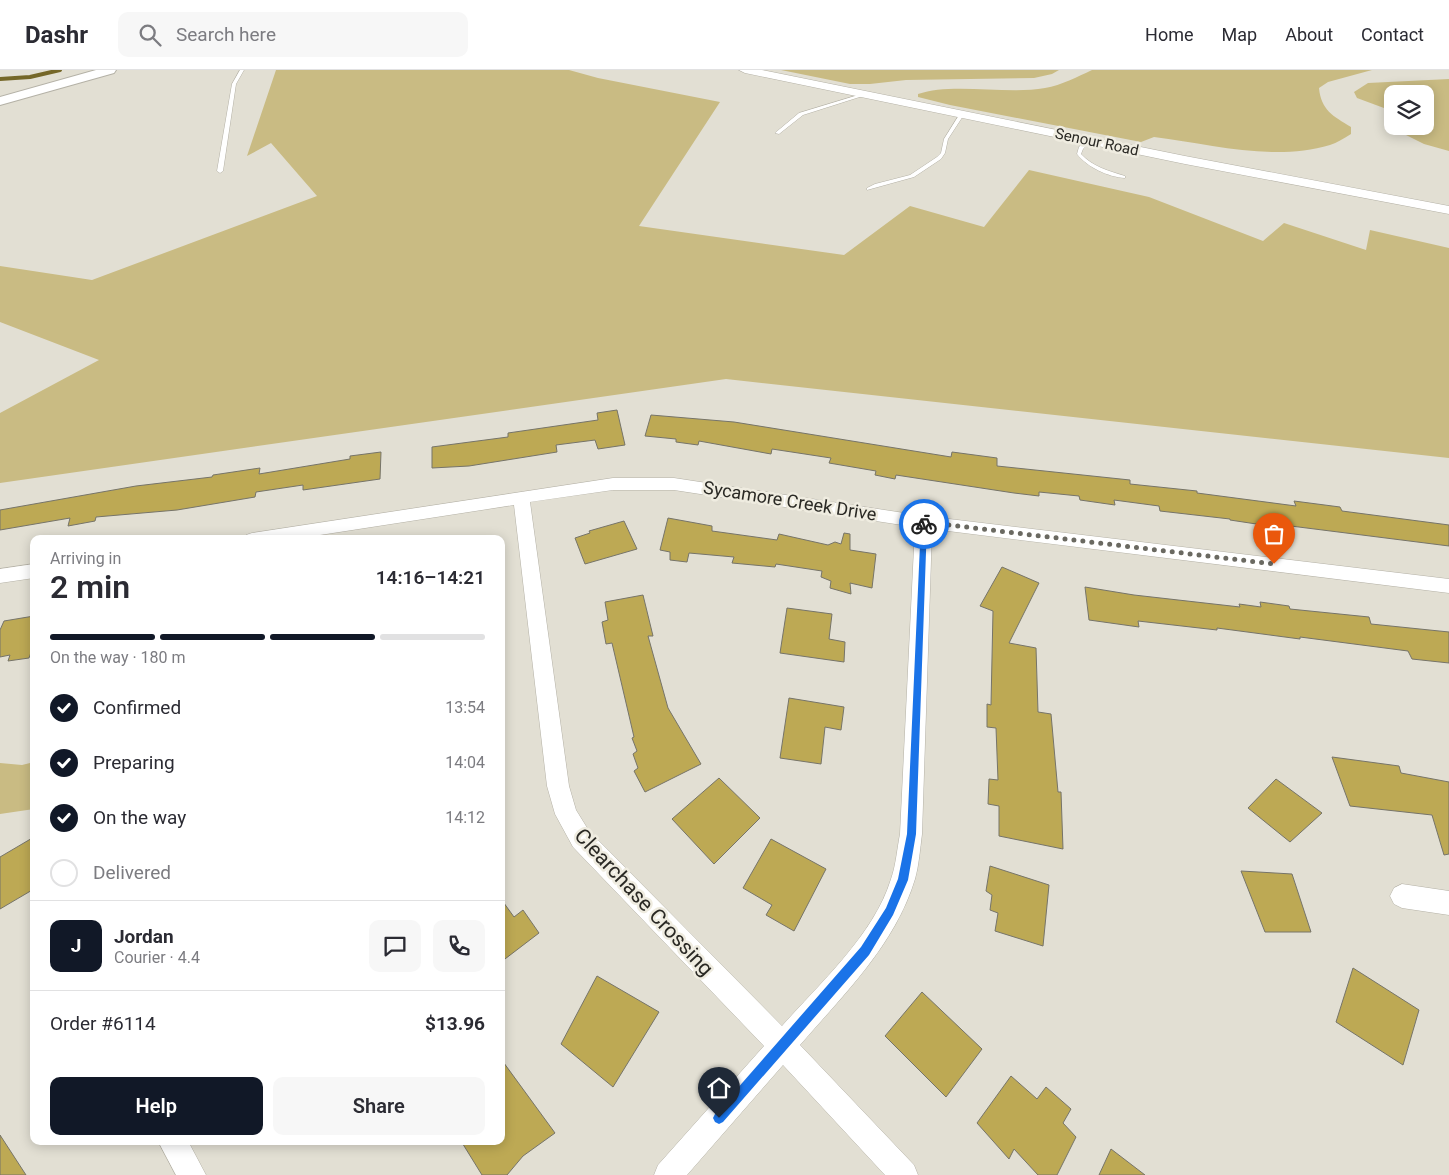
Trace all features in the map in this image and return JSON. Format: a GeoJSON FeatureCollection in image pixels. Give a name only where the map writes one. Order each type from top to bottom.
{"type":"FeatureCollection","features":[{"type":"Feature","properties":{"kind":"main road"},"geometry":{"type":"LineString","coordinates":[[0,101],[110,70]]}},
{"type":"Feature","properties":{"kind":"street","name":"Senour Road"},"geometry":{"type":"LineString","coordinates":[[745,70],[1270,177],[1449,210]]}},
{"type":"Feature","properties":{"kind":"street","name":"Sycamore Creek Drive"},"geometry":{"type":"LineString","coordinates":[[278,535],[613,484],[674,484],[924,522],[1449,586]]}},
{"type":"Feature","properties":{"kind":"street","name":"Clearchase Crossing"},"geometry":{"type":"LineString","coordinates":[[520,498],[558,786],[566,814],[580,839],[783,1046],[904,1175]]}},
{"type":"Feature","properties":{"kind":"street"},"geometry":{"type":"LineString","coordinates":[[668,1175],[865,951],[890,911],[903,880],[912,834],[924,522]]}},
{"type":"Feature","properties":{"kind":"street"},"geometry":{"type":"LineString","coordinates":[[0,576],[30,572]]}},
{"type":"Feature","properties":{"kind":"street"},"geometry":{"type":"LineString","coordinates":[[1402,896],[1449,903]]}},
{"type":"Feature","properties":{"kind":"street"},"geometry":{"type":"LineString","coordinates":[[174,1145],[192,1175]]}},
{"type":"Feature","properties":{"kind":"lane"},"geometry":{"type":"LineString","coordinates":[[220,171],[234,84],[242,70]]}},
{"type":"Feature","properties":{"kind":"lane"},"geometry":{"type":"LineString","coordinates":[[777,133],[801,114],[867,94]]}},
{"type":"Feature","properties":{"kind":"lane"},"geometry":{"type":"LineString","coordinates":[[869,189],[877,185],[912,176],[939,158],[943,153],[946,139],[963,113]]}},
{"type":"Feature","properties":{"kind":"lane"},"geometry":{"type":"LineString","coordinates":[[1090,140],[1081,148],[1079,154],[1082,159],[1102,170],[1123,177]]}},
{"type":"Feature","properties":{"kind":"shaded area"},"geometry":{"type":"Polygon","coordinates":[[[276,70],[569,70],[598,78],[720,102],[639,226],[844,255],[910,206],[984,227],[1029,170],[1149,197],[1263,241],[1284,223],[1366,250],[1370,230],[1449,248],[1449,458],[726,379],[0,483],[0,413],[99,360],[0,322],[0,266],[92,280],[317,196],[271,143],[247,156],[276,70]]]}},
{"type":"Feature","properties":{"kind":"shaded area"},"geometry":{"type":"Polygon","coordinates":[[[781,70],[1059,70],[1052,74],[1034,78],[906,80],[850,84],[781,70]]]}},
{"type":"Feature","properties":{"kind":"shaded area"},"geometry":{"type":"Polygon","coordinates":[[[1092,70],[1372,70],[1328,82],[1319,88],[1325,107],[1333,116],[1351,127],[1351,134],[1330,145],[1286,152],[1242,150],[1154,137],[1141,142],[950,105],[918,97],[918,94],[947,89],[1030,90],[1045,88],[1063,83],[1092,70]]]}},
{"type":"Feature","properties":{"kind":"shaded area"},"geometry":{"type":"Polygon","coordinates":[[[1449,79],[1449,151],[1424,144],[1406,135],[1434,135],[1434,85],[1384,85],[1384,108],[1357,98],[1354,92],[1368,83],[1449,79]]]}},
{"type":"Feature","properties":{"kind":"shaded area"},"geometry":{"type":"Polygon","coordinates":[[[0,763],[22,765],[30,763],[30,810],[0,814],[0,763]]]}},
{"type":"Feature","properties":{"kind":"building"},"geometry":{"type":"Polygon","coordinates":[[[617,410],[625,445],[598,449],[595,440],[556,445],[557,452],[469,466],[432,468],[432,447],[508,437],[508,433],[598,420],[597,413],[617,410]]]}},
{"type":"Feature","properties":{"kind":"building"},"geometry":{"type":"Polygon","coordinates":[[[651,415],[734,422],[951,457],[952,452],[997,458],[997,466],[1130,480],[1130,484],[1197,491],[1197,493],[1296,506],[1294,501],[1340,507],[1342,511],[1449,525],[1449,546],[1275,524],[1276,527],[1230,519],[1160,511],[1159,506],[1114,500],[1115,505],[1080,500],[1079,496],[1039,492],[1039,496],[896,475],[895,479],[875,475],[876,471],[829,463],[831,458],[772,449],[771,454],[699,441],[698,445],[676,442],[676,439],[645,436],[651,415]]]}},
{"type":"Feature","properties":{"kind":"building"},"geometry":{"type":"Polygon","coordinates":[[[381,452],[380,479],[303,490],[303,485],[256,492],[255,497],[177,510],[96,517],[95,521],[68,526],[70,518],[0,530],[0,510],[136,486],[212,477],[213,475],[260,468],[259,474],[350,459],[350,456],[381,452]]]}},
{"type":"Feature","properties":{"kind":"building"},"geometry":{"type":"Polygon","coordinates":[[[668,518],[712,526],[712,531],[777,540],[779,534],[828,545],[835,542],[841,544],[844,533],[850,534],[850,550],[876,554],[872,588],[850,583],[851,594],[830,588],[831,581],[821,577],[822,571],[776,564],[775,567],[732,563],[734,557],[689,553],[687,562],[670,560],[670,552],[660,550],[668,518]]]}},
{"type":"Feature","properties":{"kind":"building"},"geometry":{"type":"Polygon","coordinates":[[[624,521],[637,549],[585,564],[575,538],[590,533],[589,531],[624,521]]]}},
{"type":"Feature","properties":{"kind":"building"},"geometry":{"type":"Polygon","coordinates":[[[1002,567],[1039,583],[1009,643],[1036,648],[1038,712],[1051,714],[1058,792],[1061,792],[1063,849],[999,836],[999,806],[988,804],[989,779],[998,780],[996,728],[987,727],[987,704],[991,705],[993,611],[980,606],[1002,567]]]}},
{"type":"Feature","properties":{"kind":"building"},"geometry":{"type":"Polygon","coordinates":[[[1085,587],[1134,595],[1240,607],[1239,604],[1261,607],[1260,602],[1289,606],[1290,609],[1369,617],[1371,624],[1449,632],[1449,663],[1412,659],[1408,651],[1300,637],[1300,639],[1217,628],[1217,630],[1138,621],[1139,627],[1089,620],[1085,587]]]}},
{"type":"Feature","properties":{"kind":"building"},"geometry":{"type":"Polygon","coordinates":[[[643,595],[653,636],[648,636],[668,708],[701,764],[645,792],[634,771],[638,768],[633,754],[637,751],[632,738],[634,737],[612,643],[606,644],[602,622],[608,620],[605,602],[643,595]]]}},
{"type":"Feature","properties":{"kind":"building"},"geometry":{"type":"Polygon","coordinates":[[[787,608],[832,614],[829,639],[845,642],[844,662],[780,653],[787,608]]]}},
{"type":"Feature","properties":{"kind":"building"},"geometry":{"type":"Polygon","coordinates":[[[30,617],[29,658],[8,661],[10,655],[0,657],[0,630],[4,621],[30,617]]]}},
{"type":"Feature","properties":{"kind":"building"},"geometry":{"type":"Polygon","coordinates":[[[789,698],[844,707],[841,730],[825,727],[821,764],[780,758],[789,698]]]}},
{"type":"Feature","properties":{"kind":"building"},"geometry":{"type":"Polygon","coordinates":[[[1332,757],[1399,766],[1401,773],[1449,782],[1449,854],[1444,855],[1432,815],[1350,806],[1332,757]]]}},
{"type":"Feature","properties":{"kind":"building"},"geometry":{"type":"Polygon","coordinates":[[[719,778],[760,818],[714,864],[672,819],[719,778]]]}},
{"type":"Feature","properties":{"kind":"building"},"geometry":{"type":"Polygon","coordinates":[[[1276,779],[1322,813],[1290,842],[1248,808],[1276,779]]]}},
{"type":"Feature","properties":{"kind":"building"},"geometry":{"type":"Polygon","coordinates":[[[30,839],[30,891],[0,909],[0,857],[30,839]]]}},
{"type":"Feature","properties":{"kind":"building"},"geometry":{"type":"Polygon","coordinates":[[[771,839],[826,869],[794,931],[766,915],[772,905],[743,888],[771,839]]]}},
{"type":"Feature","properties":{"kind":"building"},"geometry":{"type":"Polygon","coordinates":[[[990,866],[1049,885],[1043,946],[995,931],[998,913],[990,910],[992,895],[986,891],[990,866]]]}},
{"type":"Feature","properties":{"kind":"building"},"geometry":{"type":"Polygon","coordinates":[[[1241,871],[1292,874],[1311,932],[1265,932],[1241,871]]]}},
{"type":"Feature","properties":{"kind":"building"},"geometry":{"type":"Polygon","coordinates":[[[505,905],[514,917],[523,910],[539,933],[505,959],[505,905]]]}},
{"type":"Feature","properties":{"kind":"building"},"geometry":{"type":"Polygon","coordinates":[[[1353,968],[1419,1010],[1403,1065],[1336,1022],[1353,968]]]}},
{"type":"Feature","properties":{"kind":"building"},"geometry":{"type":"Polygon","coordinates":[[[597,976],[659,1012],[613,1087],[561,1044],[597,976]]]}},
{"type":"Feature","properties":{"kind":"building"},"geometry":{"type":"Polygon","coordinates":[[[922,992],[982,1049],[946,1097],[885,1036],[922,992]]]}},
{"type":"Feature","properties":{"kind":"building"},"geometry":{"type":"Polygon","coordinates":[[[505,1064],[555,1133],[523,1156],[507,1175],[482,1175],[463,1145],[505,1145],[505,1064]]]}},
{"type":"Feature","properties":{"kind":"building"},"geometry":{"type":"Polygon","coordinates":[[[1011,1076],[1037,1099],[1046,1087],[1071,1109],[1063,1123],[1076,1137],[1057,1175],[1038,1175],[1014,1149],[1009,1159],[977,1123],[1011,1076]]]}},
{"type":"Feature","properties":{"kind":"building"},"geometry":{"type":"Polygon","coordinates":[[[0,1135],[26,1175],[0,1175],[0,1135]]]}},
{"type":"Feature","properties":{"kind":"building"},"geometry":{"type":"Polygon","coordinates":[[[1111,1149],[1145,1175],[1099,1175],[1111,1149]]]}},
{"type":"Feature","properties":{"kind":"waterway"},"geometry":{"type":"LineString","coordinates":[[0,79],[30,77],[60,70]]}},
{"type":"Feature","properties":{"kind":"way so far"},"geometry":{"type":"LineString","coordinates":[[924,524],[924,522],[1274,564]]}},
{"type":"Feature","properties":{"kind":"route"},"geometry":{"type":"LineString","coordinates":[[719,1118],[865,951],[890,911],[903,880],[912,834],[924,524]]}}]}
